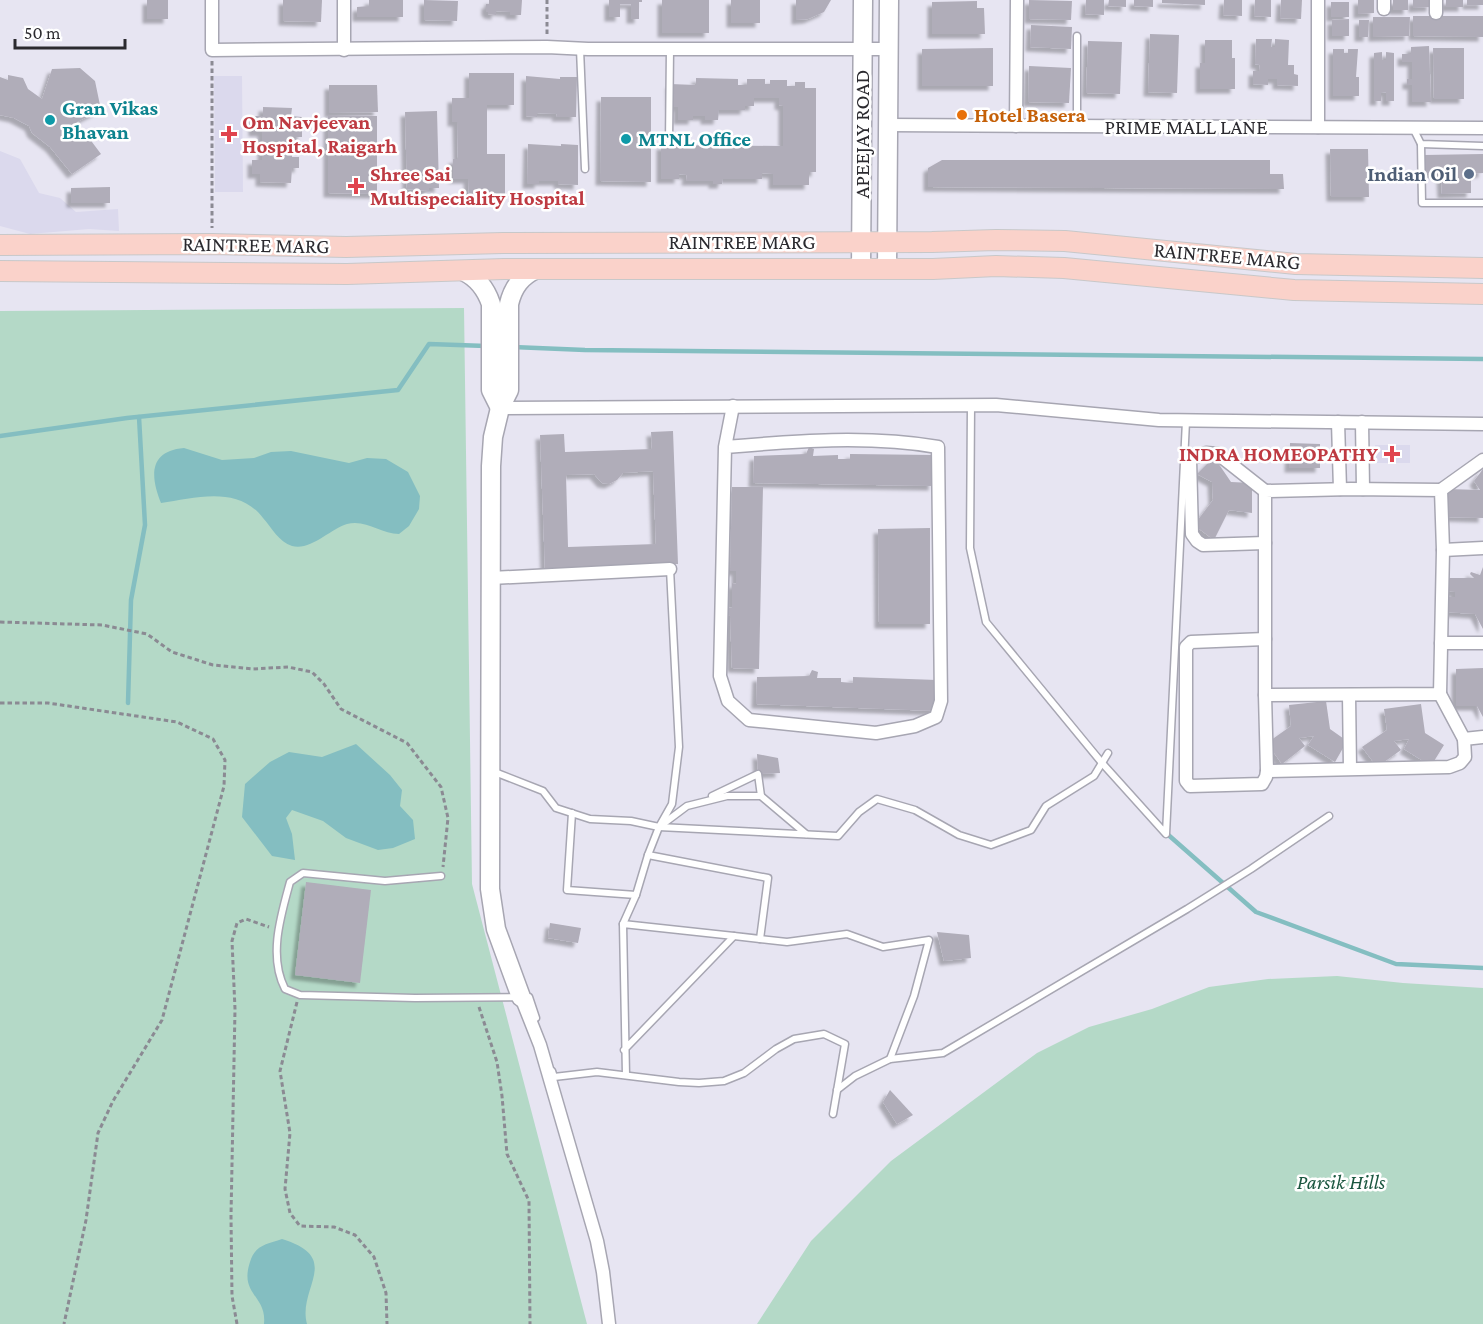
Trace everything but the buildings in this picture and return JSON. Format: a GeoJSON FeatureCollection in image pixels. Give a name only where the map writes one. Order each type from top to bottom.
{"type":"FeatureCollection","features":[{"type":"Feature","properties":{"kind":"main road","name":"RAINTREE MARG"},"geometry":{"type":"LineString","coordinates":[[0,245],[212,244],[346,247],[503,243],[1065,241],[1296,264],[1483,268]]}},
{"type":"Feature","properties":{"kind":"main road","name":"RAINTREE MARG"},"geometry":{"type":"LineString","coordinates":[[0,271],[346,274],[537,269],[887,269],[996,266],[1064,268],[1312,291],[1483,294]]}},
{"type":"Feature","properties":{"kind":"street"},"geometry":{"type":"LineString","coordinates":[[212,0],[212,50],[547,47],[670,50],[889,49]]}},
{"type":"Feature","properties":{"kind":"street"},"geometry":{"type":"LineString","coordinates":[[344,0],[344,50]]}},
{"type":"Feature","properties":{"kind":"street","name":"APEEJAY ROAD"},"geometry":{"type":"LineString","coordinates":[[861,269],[863,0]]}},
{"type":"Feature","properties":{"kind":"street","name":"APEEJAY ROAD"},"geometry":{"type":"LineString","coordinates":[[887,269],[889,0]]}},
{"type":"Feature","properties":{"kind":"street"},"geometry":{"type":"LineString","coordinates":[[1016,126],[1017,0]]}},
{"type":"Feature","properties":{"kind":"street"},"geometry":{"type":"LineString","coordinates":[[1318,0],[1318,127]]}},
{"type":"Feature","properties":{"kind":"street","name":"PRIME MALL LANE"},"geometry":{"type":"LineString","coordinates":[[888,126],[1483,128]]}},
{"type":"Feature","properties":{"kind":"street"},"geometry":{"type":"LineString","coordinates":[[537,269],[524,277],[514,289],[500,329],[500,360],[509,390],[500,408],[493,437],[491,466],[490,889],[501,946],[540,1045],[597,1241],[609,1324]]}},
{"type":"Feature","properties":{"kind":"street"},"geometry":{"type":"LineString","coordinates":[[463,271],[478,280],[488,295],[500,329]]}},
{"type":"Feature","properties":{"kind":"street"},"geometry":{"type":"LineString","coordinates":[[500,408],[996,405],[1159,420],[1483,424]]}},
{"type":"Feature","properties":{"kind":"street"},"geometry":{"type":"LineString","coordinates":[[725,447],[807,440],[903,441],[938,447],[941,701],[936,717],[915,726],[876,734],[749,720],[728,701],[720,676],[725,447],[732,406]]}},
{"type":"Feature","properties":{"kind":"street"},"geometry":{"type":"LineString","coordinates":[[1338,422],[1340,489]]}},
{"type":"Feature","properties":{"kind":"street"},"geometry":{"type":"LineString","coordinates":[[1362,423],[1364,489]]}},
{"type":"Feature","properties":{"kind":"street"},"geometry":{"type":"LineString","coordinates":[[1265,543],[1203,545],[1197,541],[1192,534],[1190,459],[1206,453],[1218,454],[1265,491],[1441,490],[1483,460]]}},
{"type":"Feature","properties":{"kind":"street"},"geometry":{"type":"LineString","coordinates":[[1267,771],[1449,767],[1460,763],[1465,757],[1464,739],[1440,694],[1443,550],[1441,490]]}},
{"type":"Feature","properties":{"kind":"street"},"geometry":{"type":"LineString","coordinates":[[1265,491],[1266,777],[1262,784],[1190,786],[1186,781],[1186,647],[1191,642],[1265,639]]}},
{"type":"Feature","properties":{"kind":"street"},"geometry":{"type":"LineString","coordinates":[[1443,550],[1483,548]]}},
{"type":"Feature","properties":{"kind":"street"},"geometry":{"type":"LineString","coordinates":[[491,578],[670,569]]}},
{"type":"Feature","properties":{"kind":"street"},"geometry":{"type":"LineString","coordinates":[[1441,643],[1483,643]]}},
{"type":"Feature","properties":{"kind":"street"},"geometry":{"type":"LineString","coordinates":[[1349,694],[1350,768]]}},
{"type":"Feature","properties":{"kind":"street"},"geometry":{"type":"LineString","coordinates":[[1265,695],[1440,694]]}},
{"type":"Feature","properties":{"kind":"street"},"geometry":{"type":"LineString","coordinates":[[1464,739],[1483,737]]}},
{"type":"Feature","properties":{"kind":"lane"},"geometry":{"type":"LineString","coordinates":[[1077,36],[1077,126]]}},
{"type":"Feature","properties":{"kind":"lane"},"geometry":{"type":"LineString","coordinates":[[580,49],[585,169]]}},
{"type":"Feature","properties":{"kind":"lane"},"geometry":{"type":"LineString","coordinates":[[669,141],[670,50]]}},
{"type":"Feature","properties":{"kind":"lane"},"geometry":{"type":"LineString","coordinates":[[1413,128],[1421,144],[1422,203],[1483,203]]}},
{"type":"Feature","properties":{"kind":"lane"},"geometry":{"type":"LineString","coordinates":[[1421,144],[1483,146]]}},
{"type":"Feature","properties":{"kind":"lane"},"geometry":{"type":"LineString","coordinates":[[971,405],[970,548],[986,622],[1102,763],[1166,834],[1186,420]]}},
{"type":"Feature","properties":{"kind":"lane"},"geometry":{"type":"LineString","coordinates":[[626,1075],[623,924],[636,895],[658,827],[672,804],[680,747],[670,569]]}},
{"type":"Feature","properties":{"kind":"lane"},"geometry":{"type":"LineString","coordinates":[[490,771],[543,791],[556,808],[590,819],[631,821],[658,827],[838,836],[859,812],[877,799],[915,810],[959,835],[991,845],[1030,830],[1046,806],[1094,776],[1108,753]]}},
{"type":"Feature","properties":{"kind":"lane"},"geometry":{"type":"LineString","coordinates":[[698,803],[758,774],[761,796]]}},
{"type":"Feature","properties":{"kind":"lane"},"geometry":{"type":"LineString","coordinates":[[658,827],[687,806],[726,796],[761,796],[807,834]]}},
{"type":"Feature","properties":{"kind":"lane"},"geometry":{"type":"LineString","coordinates":[[572,813],[567,890],[636,895]]}},
{"type":"Feature","properties":{"kind":"lane"},"geometry":{"type":"LineString","coordinates":[[837,1090],[855,1076],[890,1059],[943,1053],[1217,891],[1329,816]]}},
{"type":"Feature","properties":{"kind":"lane"},"geometry":{"type":"LineString","coordinates":[[648,855],[768,878],[760,939]]}},
{"type":"Feature","properties":{"kind":"lane"},"geometry":{"type":"LineString","coordinates":[[441,876],[385,881],[303,873],[290,882],[278,930],[279,977],[285,989],[300,995],[529,997],[554,1077],[597,1072],[655,1080],[724,1082],[744,1073],[776,1049],[794,1039],[824,1034],[845,1044],[833,1114]]}},
{"type":"Feature","properties":{"kind":"lane"},"geometry":{"type":"LineString","coordinates":[[623,924],[787,942],[847,934],[883,947],[929,940],[914,996],[890,1059]]}},
{"type":"Feature","properties":{"kind":"lane"},"geometry":{"type":"LineString","coordinates":[[624,1050],[734,936]]}},
{"type":"Feature","properties":{"kind":"path"},"geometry":{"type":"LineString","coordinates":[[547,0],[547,47]]}},
{"type":"Feature","properties":{"kind":"path"},"geometry":{"type":"LineString","coordinates":[[212,50],[212,244]]}},
{"type":"Feature","properties":{"kind":"path"},"geometry":{"type":"LineString","coordinates":[[0,622],[102,625],[147,634],[172,652],[213,664],[253,669],[288,667],[312,672],[324,684],[341,709],[407,743],[441,787],[448,818],[441,876]]}},
{"type":"Feature","properties":{"kind":"path"},"geometry":{"type":"LineString","coordinates":[[0,703],[48,703],[177,722],[213,739],[225,760],[224,786],[162,1020],[113,1101],[98,1133],[86,1220],[64,1324]]}},
{"type":"Feature","properties":{"kind":"path"},"geometry":{"type":"LineString","coordinates":[[237,1324],[232,1296],[231,1216],[235,1009],[232,941],[237,923],[246,919],[278,930]]}},
{"type":"Feature","properties":{"kind":"path"},"geometry":{"type":"LineString","coordinates":[[300,995],[280,1071],[290,1134],[285,1189],[290,1213],[300,1226],[334,1227],[355,1235],[374,1257],[386,1293],[387,1324]]}},
{"type":"Feature","properties":{"kind":"path"},"geometry":{"type":"LineString","coordinates":[[476,997],[497,1062],[507,1154],[529,1201],[530,1324]]}},
{"type":"Feature","properties":{"kind":"shaded area","name":"Om Navjeevan Hospital, Raigarh"},"geometry":{"type":"Polygon","coordinates":[[[214,76],[242,76],[243,192],[215,192],[214,76]]]}},
{"type":"Feature","properties":{"kind":"shaded area"},"geometry":{"type":"Polygon","coordinates":[[[0,151],[20,159],[39,193],[60,198],[76,212],[118,209],[119,231],[89,229],[30,234],[0,226],[0,151]]]}},
{"type":"Feature","properties":{"kind":"shaded area","name":"INDRA HOMEOPATHY"},"geometry":{"type":"Polygon","coordinates":[[[1375,445],[1410,445],[1410,463],[1375,463],[1375,445]]]}},
{"type":"Feature","properties":{"kind":"shaded area"},"geometry":{"type":"Polygon","coordinates":[[[184,448],[222,460],[254,458],[271,452],[291,451],[349,463],[367,458],[386,459],[408,472],[420,496],[419,509],[409,526],[399,534],[354,523],[347,524],[313,543],[299,547],[292,546],[279,538],[253,508],[229,497],[202,497],[161,503],[155,483],[155,466],[164,454],[184,448]]]}},
{"type":"Feature","properties":{"kind":"shaded area"},"geometry":{"type":"Polygon","coordinates":[[[356,744],[390,775],[402,790],[400,806],[413,820],[415,839],[393,848],[378,850],[346,838],[323,821],[292,810],[286,818],[292,834],[295,860],[272,856],[242,817],[245,784],[270,762],[289,752],[322,757],[356,744]]]}},
{"type":"Feature","properties":{"kind":"shaded area"},"geometry":{"type":"Polygon","coordinates":[[[282,1239],[311,1255],[315,1265],[306,1311],[307,1324],[264,1324],[262,1307],[248,1282],[250,1262],[255,1252],[262,1246],[282,1239]]]}},
{"type":"Feature","properties":{"kind":"green space"},"geometry":{"type":"Polygon","coordinates":[[[464,308],[472,884],[587,1324],[0,1324],[0,311],[464,308]]]}},
{"type":"Feature","properties":{"kind":"green space","name":"Parsik Hills"},"geometry":{"type":"Polygon","coordinates":[[[1337,976],[1483,988],[1483,1324],[757,1324],[811,1241],[891,1161],[1037,1053],[1089,1027],[1152,1009],[1209,987],[1268,979],[1337,976]]]}},
{"type":"Feature","properties":{"kind":"waterway"},"geometry":{"type":"LineString","coordinates":[[0,436],[127,418],[398,390],[429,344],[486,346]]}},
{"type":"Feature","properties":{"kind":"waterway"},"geometry":{"type":"LineString","coordinates":[[513,347],[585,350],[1483,359]]}},
{"type":"Feature","properties":{"kind":"waterway"},"geometry":{"type":"LineString","coordinates":[[128,703],[131,600],[145,525],[139,417]]}},
{"type":"Feature","properties":{"kind":"waterway"},"geometry":{"type":"LineString","coordinates":[[1165,832],[1256,912],[1396,964],[1483,968]]}},
{"type":"Feature","properties":{"kind":"place","name":"Hotel Basera"},"geometry":{"type":"Point","coordinates":[962,115]}},
{"type":"Feature","properties":{"kind":"place","name":"Gran Vikas Bhavan"},"geometry":{"type":"Point","coordinates":[50,120]}},
{"type":"Feature","properties":{"kind":"place","name":"Om Navjeevan Hospital, Raigarh"},"geometry":{"type":"Point","coordinates":[229,134]}},
{"type":"Feature","properties":{"kind":"place","name":"MTNL Office"},"geometry":{"type":"Point","coordinates":[626,139]}},
{"type":"Feature","properties":{"kind":"place","name":"Indian Oil"},"geometry":{"type":"Point","coordinates":[1469,174]}},
{"type":"Feature","properties":{"kind":"place","name":"Shree Sai Multispeciality Hospital"},"geometry":{"type":"Point","coordinates":[356,186]}},
{"type":"Feature","properties":{"kind":"place","name":"INDRA HOMEOPATHY"},"geometry":{"type":"Point","coordinates":[1392,454]}}]}
